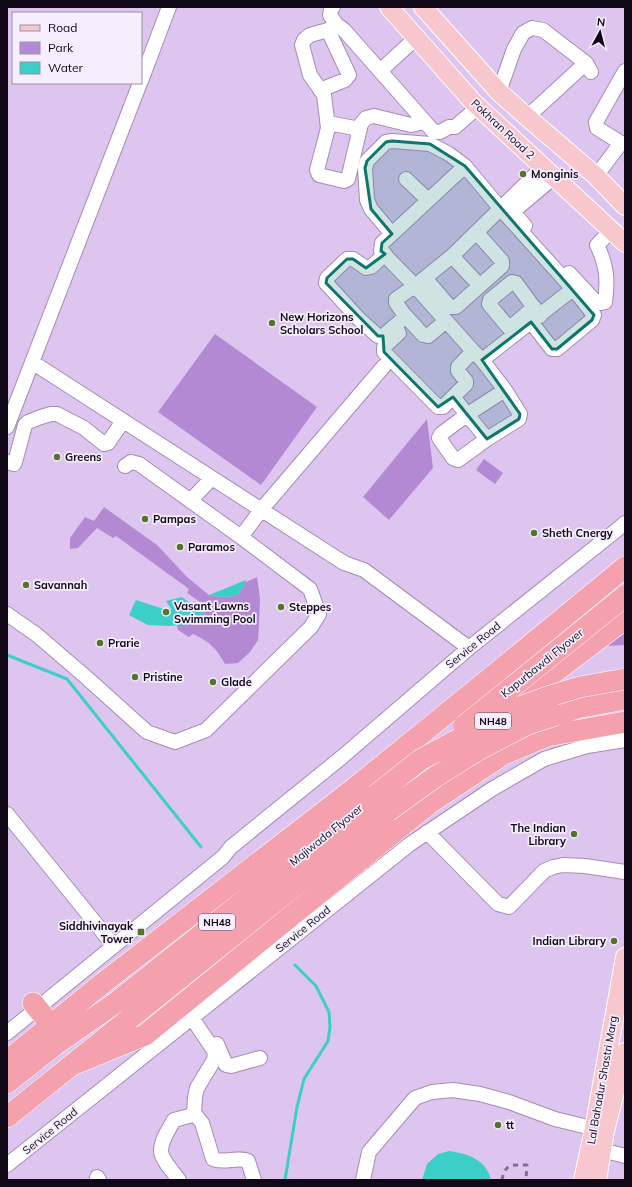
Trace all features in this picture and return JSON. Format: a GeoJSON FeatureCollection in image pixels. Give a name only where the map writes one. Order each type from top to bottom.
{"type":"FeatureCollection","features":[{"type":"Feature","properties":{"kind":"highway"},"geometry":{"type":"LineString","coordinates":[[7,1061],[50,1034],[103,982],[352,790],[625,567]]}},
{"type":"Feature","properties":{"kind":"highway","name":"Kapurbawdi Flyover"},"geometry":{"type":"LineString","coordinates":[[420,760],[625,596]]}},
{"type":"Feature","properties":{"kind":"highway"},"geometry":{"type":"LineString","coordinates":[[510,706],[625,619]]}},
{"type":"Feature","properties":{"kind":"highway"},"geometry":{"type":"LineString","coordinates":[[489,679],[510,706],[514,724],[512,740],[504,754]]}},
{"type":"Feature","properties":{"kind":"highway","name":"Majiwada Flyover"},"geometry":{"type":"LineString","coordinates":[[72,1065],[382,803],[420,760],[517,708],[580,687],[625,679]]}},
{"type":"Feature","properties":{"kind":"highway","name":"Majiwada Flyover"},"geometry":{"type":"LineString","coordinates":[[50,1034],[118,1001],[382,803],[435,777],[478,750],[528,724],[577,708],[625,699]]}},
{"type":"Feature","properties":{"kind":"highway"},"geometry":{"type":"LineString","coordinates":[[556,714],[587,715],[625,722]]}},
{"type":"Feature","properties":{"kind":"highway"},"geometry":{"type":"LineString","coordinates":[[72,1065],[145,1035],[430,803],[504,754],[547,736],[625,722]]}},
{"type":"Feature","properties":{"kind":"highway"},"geometry":{"type":"LineString","coordinates":[[31,1009],[50,1034]]}},
{"type":"Feature","properties":{"kind":"highway","name":"NH48"},"geometry":{"type":"LineString","coordinates":[[7,1083],[50,1034]]}},
{"type":"Feature","properties":{"kind":"highway","name":"NH48"},"geometry":{"type":"LineString","coordinates":[[7,1117],[72,1065]]}},
{"type":"Feature","properties":{"kind":"main road","name":"Pokhran Road 2"},"geometry":{"type":"LineString","coordinates":[[389,7],[476,105],[625,243]]}},
{"type":"Feature","properties":{"kind":"main road"},"geometry":{"type":"LineString","coordinates":[[423,7],[499,92],[623,200]]}},
{"type":"Feature","properties":{"kind":"main road","name":"Lal Bahadur Shastri Marg"},"geometry":{"type":"LineString","coordinates":[[597,1180],[602,1150],[600,1130],[625,957]]}},
{"type":"Feature","properties":{"kind":"main road","name":"Lal Bahadur Shastri Marg"},"geometry":{"type":"LineString","coordinates":[[583,1180],[625,1052]]}},
{"type":"Feature","properties":{"kind":"street"},"geometry":{"type":"LineString","coordinates":[[142,79],[169,7]]}},
{"type":"Feature","properties":{"kind":"street"},"geometry":{"type":"LineString","coordinates":[[320,90],[345,80],[349,75],[332,27],[330,15],[333,7]]}},
{"type":"Feature","properties":{"kind":"street"},"geometry":{"type":"LineString","coordinates":[[424,122],[411,125],[374,116],[366,118],[361,124],[348,179],[344,181],[319,176],[317,170],[328,123],[324,96],[310,75],[302,45],[304,40],[310,35],[332,27],[344,30],[433,132],[440,132],[449,127],[455,127],[476,105]]}},
{"type":"Feature","properties":{"kind":"street"},"geometry":{"type":"LineString","coordinates":[[499,92],[514,49],[523,33],[532,28],[543,30],[588,68],[527,117]]}},
{"type":"Feature","properties":{"kind":"street"},"geometry":{"type":"LineString","coordinates":[[380,71],[416,38]]}},
{"type":"Feature","properties":{"kind":"street"},"geometry":{"type":"LineString","coordinates":[[596,176],[623,143],[597,128],[596,122],[625,71]]}},
{"type":"Feature","properties":{"kind":"street"},"geometry":{"type":"LineString","coordinates":[[7,427],[140,84]]}},
{"type":"Feature","properties":{"kind":"street"},"geometry":{"type":"LineString","coordinates":[[328,123],[360,129]]}},
{"type":"Feature","properties":{"kind":"street"},"geometry":{"type":"LineString","coordinates":[[392,234],[371,209],[367,200],[365,168],[367,161],[386,142],[392,141],[430,144],[449,154],[465,166],[594,315],[592,320],[557,349],[552,349],[535,315]]}},
{"type":"Feature","properties":{"kind":"street"},"geometry":{"type":"LineString","coordinates":[[465,166],[382,243],[381,251],[450,307],[456,307],[502,266],[502,261],[477,233]]}},
{"type":"Feature","properties":{"kind":"street"},"geometry":{"type":"LineString","coordinates":[[446,321],[428,336],[423,335],[396,303],[396,300],[452,256],[477,233],[500,208],[548,172]]}},
{"type":"Feature","properties":{"kind":"street"},"geometry":{"type":"LineString","coordinates":[[548,172],[516,209],[515,214],[593,299],[599,303],[605,302],[607,285],[602,256],[595,246],[611,230]]}},
{"type":"Feature","properties":{"kind":"street"},"geometry":{"type":"LineString","coordinates":[[406,179],[428,200]]}},
{"type":"Feature","properties":{"kind":"street"},"geometry":{"type":"LineString","coordinates":[[385,254],[371,267],[366,268],[353,259],[347,259],[327,278],[326,283],[378,336],[383,336],[404,318],[408,318]]}},
{"type":"Feature","properties":{"kind":"street"},"geometry":{"type":"LineString","coordinates":[[452,256],[480,286]]}},
{"type":"Feature","properties":{"kind":"street"},"geometry":{"type":"LineString","coordinates":[[420,282],[446,321],[478,356],[505,390],[520,414],[519,419],[487,439],[458,460],[453,458],[439,438],[441,434],[505,390]]}},
{"type":"Feature","properties":{"kind":"street"},"geometry":{"type":"LineString","coordinates":[[408,318],[384,347],[384,352],[438,407],[443,407],[466,384],[466,381],[458,371],[458,367],[478,356],[573,289]]}},
{"type":"Feature","properties":{"kind":"street"},"geometry":{"type":"LineString","coordinates":[[32,362],[344,563],[364,570],[469,648]]}},
{"type":"Feature","properties":{"kind":"street"},"geometry":{"type":"LineString","coordinates":[[241,537],[261,510],[384,366]]}},
{"type":"Feature","properties":{"kind":"street"},"geometry":{"type":"LineString","coordinates":[[453,397],[487,439]]}},
{"type":"Feature","properties":{"kind":"street"},"geometry":{"type":"LineString","coordinates":[[7,462],[14,464],[15,462],[25,425],[40,416],[57,414],[84,428],[104,444],[108,443],[123,421]]}},
{"type":"Feature","properties":{"kind":"street"},"geometry":{"type":"LineString","coordinates":[[7,614],[37,635],[88,678],[147,732],[175,742],[206,730],[311,627],[319,614],[310,589],[241,537],[139,464],[131,462],[125,466]]}},
{"type":"Feature","properties":{"kind":"street"},"geometry":{"type":"LineString","coordinates":[[190,501],[212,478]]}},
{"type":"Feature","properties":{"kind":"street","name":"Service Road"},"geometry":{"type":"LineString","coordinates":[[7,1033],[31,1009],[112,943],[218,850],[231,847],[342,757],[469,648],[625,523]]}},
{"type":"Feature","properties":{"kind":"street","name":"Service Road"},"geometry":{"type":"LineString","coordinates":[[7,1165],[426,832],[492,789],[544,759],[587,746],[625,740]]}},
{"type":"Feature","properties":{"kind":"street"},"geometry":{"type":"LineString","coordinates":[[7,814],[112,943]]}},
{"type":"Feature","properties":{"kind":"street"},"geometry":{"type":"LineString","coordinates":[[426,832],[498,904],[503,906],[509,907],[544,871],[553,867],[563,865],[585,866],[625,872]]}},
{"type":"Feature","properties":{"kind":"street","name":"Service Road"},"geometry":{"type":"LineString","coordinates":[[7,1024],[31,1009]]}},
{"type":"Feature","properties":{"kind":"street"},"geometry":{"type":"LineString","coordinates":[[194,1016],[212,1035],[226,1065],[231,1066],[260,1058]]}},
{"type":"Feature","properties":{"kind":"street"},"geometry":{"type":"LineString","coordinates":[[194,1016],[215,1052],[214,1060],[197,1088],[194,1113],[202,1123],[213,1159],[218,1161],[244,1159],[248,1161],[254,1180]]}},
{"type":"Feature","properties":{"kind":"street"},"geometry":{"type":"LineString","coordinates":[[364,1180],[369,1152],[415,1098],[432,1092],[454,1090],[480,1094],[509,1102],[555,1119],[600,1130]]}},
{"type":"Feature","properties":{"kind":"street"},"geometry":{"type":"LineString","coordinates":[[179,1180],[166,1163],[160,1152],[164,1139],[174,1120],[190,1116],[194,1113]]}},
{"type":"Feature","properties":{"kind":"street"},"geometry":{"type":"LineString","coordinates":[[602,1150],[625,1156]]}},
{"type":"Feature","properties":{"kind":"highlighted area"},"geometry":{"type":"Polygon","coordinates":[[[392,141],[430,144],[465,166],[594,315],[592,320],[557,349],[552,349],[531,322],[482,360],[520,414],[519,419],[487,439],[453,397],[438,407],[384,352],[383,336],[378,336],[326,283],[327,278],[347,259],[353,259],[366,268],[385,254],[381,251],[382,243],[392,234],[371,209],[365,168],[367,161],[386,142],[392,141]]]}},
{"type":"Feature","properties":{"kind":"green space"},"geometry":{"type":"Polygon","coordinates":[[[215,334],[317,407],[261,485],[158,412],[215,334]]]}},
{"type":"Feature","properties":{"kind":"green space"},"geometry":{"type":"Polygon","coordinates":[[[427,419],[433,468],[389,520],[363,497],[427,419]]]}},
{"type":"Feature","properties":{"kind":"green space"},"geometry":{"type":"Polygon","coordinates":[[[484,459],[503,473],[495,484],[476,470],[484,459]]]}},
{"type":"Feature","properties":{"kind":"green space"},"geometry":{"type":"Polygon","coordinates":[[[104,507],[157,545],[187,577],[209,595],[221,597],[237,596],[246,582],[257,577],[260,599],[258,640],[250,652],[238,663],[225,664],[219,654],[204,640],[193,634],[189,637],[178,630],[177,625],[209,618],[194,607],[200,602],[187,593],[189,589],[116,536],[113,538],[97,528],[78,548],[70,549],[70,538],[85,517],[94,521],[104,507]]]}},
{"type":"Feature","properties":{"kind":"green space"},"geometry":{"type":"Polygon","coordinates":[[[625,629],[625,645],[603,646],[625,629]]]}},
{"type":"Feature","properties":{"kind":"water"},"geometry":{"type":"Polygon","coordinates":[[[246,580],[237,596],[221,597],[209,595],[246,580]]]}},
{"type":"Feature","properties":{"kind":"water","name":"Vasant Lawns Swimming Pool"},"geometry":{"type":"Polygon","coordinates":[[[182,597],[209,618],[191,624],[170,626],[148,625],[129,615],[136,600],[172,610],[166,601],[182,597]]]}},
{"type":"Feature","properties":{"kind":"water"},"geometry":{"type":"Polygon","coordinates":[[[449,1151],[469,1156],[481,1162],[489,1173],[491,1180],[422,1180],[427,1164],[438,1154],[449,1151]]]}},
{"type":"Feature","properties":{"kind":"waterway"},"geometry":{"type":"LineString","coordinates":[[7,655],[67,679],[201,847]]}},
{"type":"Feature","properties":{"kind":"waterway"},"geometry":{"type":"LineString","coordinates":[[285,1180],[297,1107],[304,1079],[328,1041],[330,1027],[329,1012],[316,986],[295,965]]}},
{"type":"Feature","properties":{"kind":"railway"},"geometry":{"type":"LineString","coordinates":[[502,1180],[505,1170],[510,1166],[527,1165],[526,1180]]}},
{"type":"Feature","properties":{"kind":"place","name":"Monginis"},"geometry":{"type":"Point","coordinates":[523,174]}},
{"type":"Feature","properties":{"kind":"place","name":"New Horizons Scholars School"},"geometry":{"type":"Point","coordinates":[272,323]}},
{"type":"Feature","properties":{"kind":"place","name":"Greens"},"geometry":{"type":"Point","coordinates":[57,457]}},
{"type":"Feature","properties":{"kind":"place","name":"Pampas"},"geometry":{"type":"Point","coordinates":[145,519]}},
{"type":"Feature","properties":{"kind":"place","name":"Sheth Cnergy"},"geometry":{"type":"Point","coordinates":[534,533]}},
{"type":"Feature","properties":{"kind":"place","name":"Paramos"},"geometry":{"type":"Point","coordinates":[180,547]}},
{"type":"Feature","properties":{"kind":"place","name":"Savannah"},"geometry":{"type":"Point","coordinates":[26,585]}},
{"type":"Feature","properties":{"kind":"place","name":"Steppes"},"geometry":{"type":"Point","coordinates":[281,607]}},
{"type":"Feature","properties":{"kind":"place","name":"Vasant Lawns Swimming Pool"},"geometry":{"type":"Point","coordinates":[166,612]}},
{"type":"Feature","properties":{"kind":"place","name":"Prarie"},"geometry":{"type":"Point","coordinates":[100,643]}},
{"type":"Feature","properties":{"kind":"place","name":"Pristine"},"geometry":{"type":"Point","coordinates":[135,677]}},
{"type":"Feature","properties":{"kind":"place","name":"Glade"},"geometry":{"type":"Point","coordinates":[213,682]}},
{"type":"Feature","properties":{"kind":"place","name":"The Indian Library"},"geometry":{"type":"Point","coordinates":[574,834]}},
{"type":"Feature","properties":{"kind":"place","name":"Siddhivinayak Tower"},"geometry":{"type":"Point","coordinates":[141,932]}},
{"type":"Feature","properties":{"kind":"place","name":"Indian Library"},"geometry":{"type":"Point","coordinates":[614,941]}},
{"type":"Feature","properties":{"kind":"place","name":"tt"},"geometry":{"type":"Point","coordinates":[498,1125]}}]}
